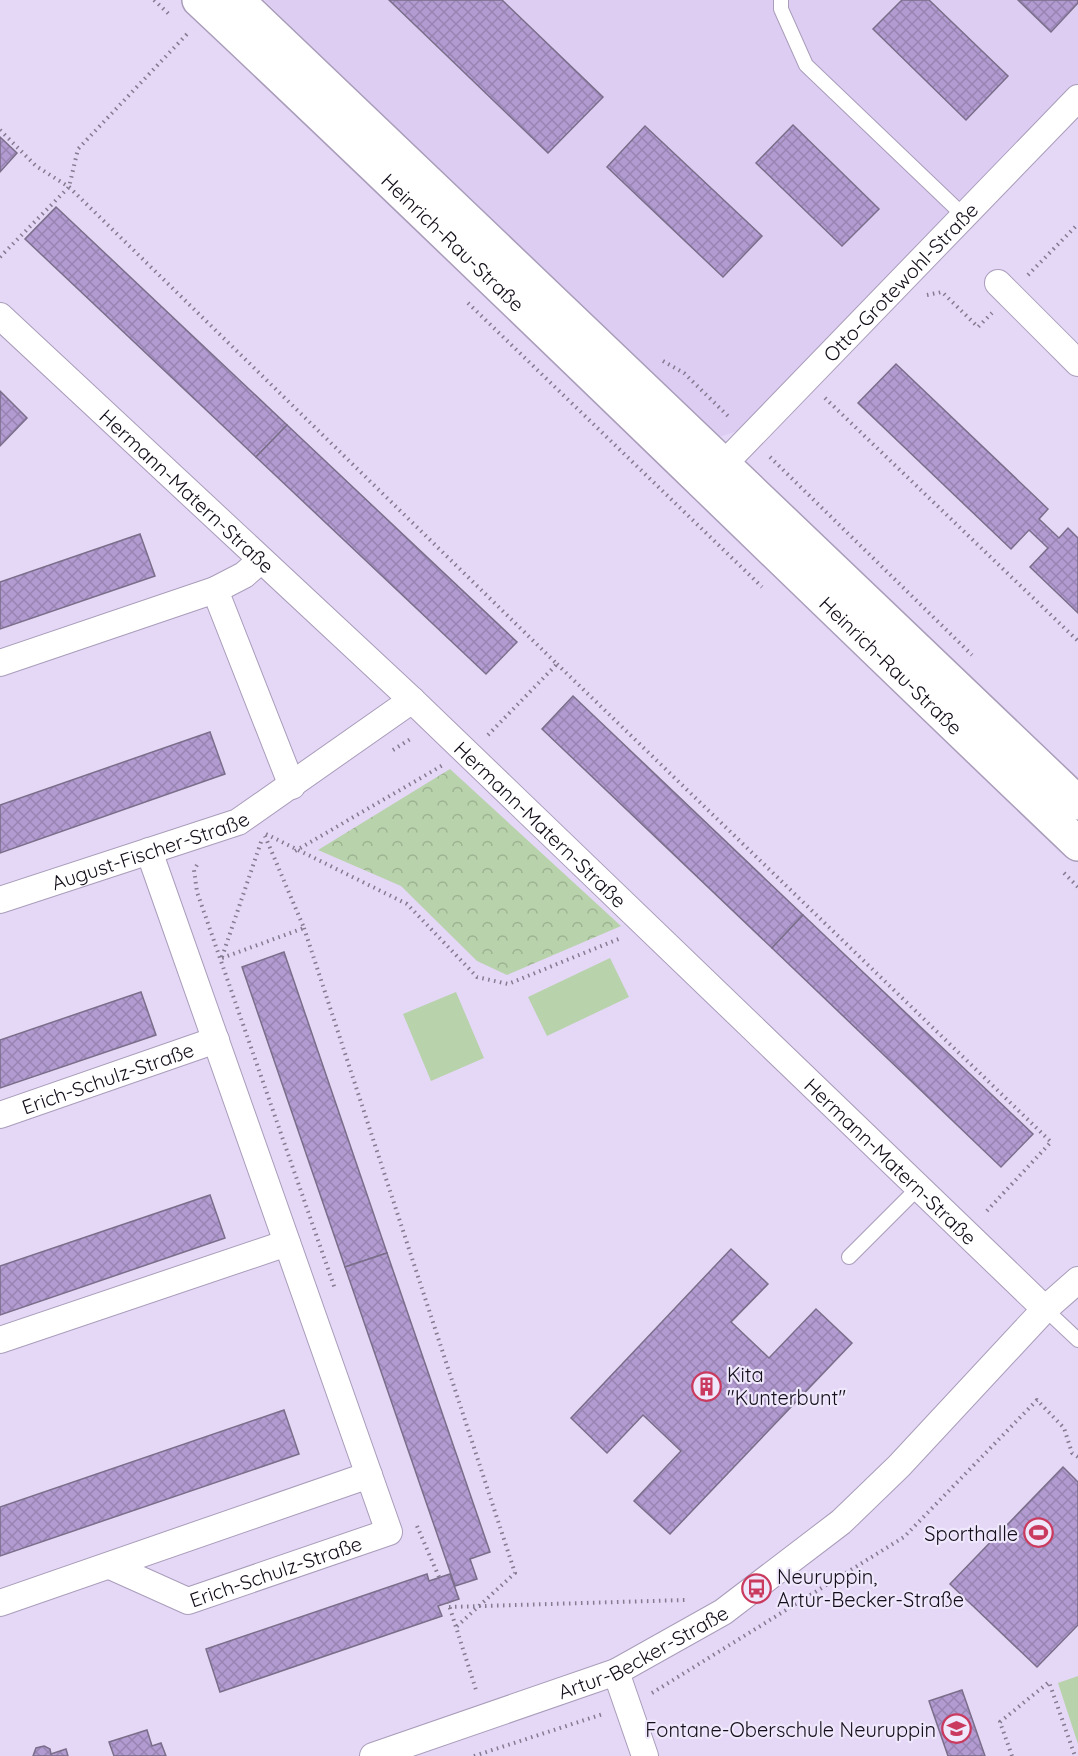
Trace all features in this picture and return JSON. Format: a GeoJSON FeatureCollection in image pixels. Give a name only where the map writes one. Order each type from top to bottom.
{"type":"FeatureCollection","features":[{"type":"Feature","properties":{"kind":"main road","name":"Heinrich-Rau-Straße"},"geometry":{"type":"LineString","coordinates":[[199,0],[715,475],[1078,803]]}},
{"type":"Feature","properties":{"kind":"main road","name":"Heinrich-Rau-Straße"},"geometry":{"type":"LineString","coordinates":[[237,0],[715,475],[789,568],[1078,844]]}},
{"type":"Feature","properties":{"kind":"street","name":"Otto-Grotewohl-Straße"},"geometry":{"type":"LineString","coordinates":[[715,475],[1078,98]]}},
{"type":"Feature","properties":{"kind":"street"},"geometry":{"type":"LineString","coordinates":[[1004,289],[1078,363]]}},
{"type":"Feature","properties":{"kind":"street","name":"Hermann-Matern-Straße"},"geometry":{"type":"LineString","coordinates":[[0,316],[412,700],[1045,1309]]}},
{"type":"Feature","properties":{"kind":"street"},"geometry":{"type":"LineString","coordinates":[[0,663],[215,590],[244,575],[261,560]]}},
{"type":"Feature","properties":{"kind":"street"},"geometry":{"type":"LineString","coordinates":[[215,590],[292,786]]}},
{"type":"Feature","properties":{"kind":"street","name":"August-Fischer-Straße"},"geometry":{"type":"LineString","coordinates":[[0,900],[238,822],[412,700]]}},
{"type":"Feature","properties":{"kind":"street","name":"Erich-Schulz-Straße"},"geometry":{"type":"LineString","coordinates":[[110,1566],[188,1601],[389,1532],[149,851]]}},
{"type":"Feature","properties":{"kind":"street","name":"Erich-Schulz-Straße"},"geometry":{"type":"LineString","coordinates":[[0,1115],[216,1040]]}},
{"type":"Feature","properties":{"kind":"street"},"geometry":{"type":"LineString","coordinates":[[0,1340],[287,1243]]}},
{"type":"Feature","properties":{"kind":"street","name":"Artur-Becker-Straße"},"geometry":{"type":"LineString","coordinates":[[373,1756],[616,1672],[723,1612],[841,1522],[899,1466],[1045,1309],[1078,1280]]}},
{"type":"Feature","properties":{"kind":"street"},"geometry":{"type":"LineString","coordinates":[[0,1603],[369,1475]]}},
{"type":"Feature","properties":{"kind":"street"},"geometry":{"type":"LineString","coordinates":[[616,1672],[645,1756]]}},
{"type":"Feature","properties":{"kind":"lane"},"geometry":{"type":"LineString","coordinates":[[781,0],[782,9],[806,65],[964,216]]}},
{"type":"Feature","properties":{"kind":"lane"},"geometry":{"type":"LineString","coordinates":[[849,1257],[918,1188]]}},
{"type":"Feature","properties":{"kind":"lane","name":"Hermann-Matern-Straße"},"geometry":{"type":"LineString","coordinates":[[1045,1309],[1078,1340]]}},
{"type":"Feature","properties":{"kind":"path"},"geometry":{"type":"LineString","coordinates":[[0,257],[69,187],[78,149],[188,33]]}},
{"type":"Feature","properties":{"kind":"path"},"geometry":{"type":"LineString","coordinates":[[0,130],[36,166],[69,187],[1051,1142],[966,1234]]}},
{"type":"Feature","properties":{"kind":"path"},"geometry":{"type":"LineString","coordinates":[[920,296],[942,292],[978,327],[1004,289],[1078,224]]}},
{"type":"Feature","properties":{"kind":"path"},"geometry":{"type":"LineString","coordinates":[[820,393],[1078,641]]}},
{"type":"Feature","properties":{"kind":"path"},"geometry":{"type":"LineString","coordinates":[[468,756],[557,664]]}},
{"type":"Feature","properties":{"kind":"path"},"geometry":{"type":"LineString","coordinates":[[384,756],[414,737],[421,739]]}},
{"type":"Feature","properties":{"kind":"path"},"geometry":{"type":"LineString","coordinates":[[295,850],[444,764]]}},
{"type":"Feature","properties":{"kind":"path"},"geometry":{"type":"LineString","coordinates":[[253,837],[274,826]]}},
{"type":"Feature","properties":{"kind":"path"},"geometry":{"type":"LineString","coordinates":[[264,832],[295,850],[358,878],[407,904],[477,977],[508,984],[646,927]]}},
{"type":"Feature","properties":{"kind":"path"},"geometry":{"type":"LineString","coordinates":[[264,832],[304,928],[515,1572],[455,1628]]}},
{"type":"Feature","properties":{"kind":"path"},"geometry":{"type":"LineString","coordinates":[[222,958],[264,832]]}},
{"type":"Feature","properties":{"kind":"path"},"geometry":{"type":"LineString","coordinates":[[200,859],[194,870],[197,892],[222,958],[338,1297]]}},
{"type":"Feature","properties":{"kind":"path"},"geometry":{"type":"LineString","coordinates":[[222,958],[304,928]]}},
{"type":"Feature","properties":{"kind":"path"},"geometry":{"type":"LineString","coordinates":[[1048,1410],[1064,1428],[1072,1453],[1078,1457]]}},
{"type":"Feature","properties":{"kind":"path"},"geometry":{"type":"LineString","coordinates":[[416,1523],[438,1577]]}},
{"type":"Feature","properties":{"kind":"path"},"geometry":{"type":"LineString","coordinates":[[478,1696],[448,1605],[695,1600]]}},
{"type":"Feature","properties":{"kind":"path"},"geometry":{"type":"LineString","coordinates":[[1012,1756],[1000,1722],[1049,1682],[1075,1756]]}},
{"type":"Feature","properties":{"kind":"shaded area"},"geometry":{"type":"Polygon","coordinates":[[[264,0],[1078,0],[1078,98],[750,422],[735,432],[716,438],[264,0]]]}},
{"type":"Feature","properties":{"kind":"green space"},"geometry":{"type":"Polygon","coordinates":[[[450,769],[621,926],[507,975],[477,961],[401,886],[318,850],[450,769]]]}},
{"type":"Feature","properties":{"kind":"green space"},"geometry":{"type":"Polygon","coordinates":[[[610,958],[629,997],[547,1036],[528,997],[610,958]]]}},
{"type":"Feature","properties":{"kind":"green space"},"geometry":{"type":"Polygon","coordinates":[[[456,992],[484,1058],[431,1081],[403,1014],[456,992]]]}},
{"type":"Feature","properties":{"kind":"green space"},"geometry":{"type":"Polygon","coordinates":[[[1078,1676],[1078,1744],[1058,1683],[1078,1676]]]}},
{"type":"Feature","properties":{"kind":"building"},"geometry":{"type":"Polygon","coordinates":[[[389,0],[502,0],[603,97],[548,153],[389,0]]]}},
{"type":"Feature","properties":{"kind":"building"},"geometry":{"type":"Polygon","coordinates":[[[902,0],[929,0],[1008,76],[966,120],[873,29],[902,0]]]}},
{"type":"Feature","properties":{"kind":"building"},"geometry":{"type":"Polygon","coordinates":[[[1018,0],[1078,0],[1078,3],[1051,32],[1018,0]]]}},
{"type":"Feature","properties":{"kind":"building"},"geometry":{"type":"Polygon","coordinates":[[[793,125],[879,209],[842,246],[756,163],[793,125]]]}},
{"type":"Feature","properties":{"kind":"building"},"geometry":{"type":"Polygon","coordinates":[[[645,126],[762,236],[723,277],[607,167],[645,126]]]}},
{"type":"Feature","properties":{"kind":"building"},"geometry":{"type":"Polygon","coordinates":[[[0,137],[17,153],[0,172],[0,137]]]}},
{"type":"Feature","properties":{"kind":"building"},"geometry":{"type":"Polygon","coordinates":[[[56,207],[287,425],[256,457],[25,239],[56,207]]]}},
{"type":"Feature","properties":{"kind":"building"},"geometry":{"type":"Polygon","coordinates":[[[896,364],[1048,509],[1039,519],[1059,538],[1068,528],[1078,538],[1078,613],[1030,567],[1048,548],[1029,530],[1011,549],[858,403],[896,364]]]}},
{"type":"Feature","properties":{"kind":"building"},"geometry":{"type":"Polygon","coordinates":[[[0,391],[27,418],[0,446],[0,391]]]}},
{"type":"Feature","properties":{"kind":"building"},"geometry":{"type":"Polygon","coordinates":[[[287,425],[517,642],[486,674],[256,457],[287,425]]]}},
{"type":"Feature","properties":{"kind":"building"},"geometry":{"type":"Polygon","coordinates":[[[140,534],[155,576],[0,629],[0,582],[140,534]]]}},
{"type":"Feature","properties":{"kind":"building"},"geometry":{"type":"Polygon","coordinates":[[[573,696],[803,915],[772,948],[542,729],[573,696]]]}},
{"type":"Feature","properties":{"kind":"building"},"geometry":{"type":"Polygon","coordinates":[[[210,732],[225,774],[0,853],[0,805],[210,732]]]}},
{"type":"Feature","properties":{"kind":"building"},"geometry":{"type":"Polygon","coordinates":[[[803,915],[1033,1134],[1001,1167],[772,948],[803,915]]]}},
{"type":"Feature","properties":{"kind":"building"},"geometry":{"type":"Polygon","coordinates":[[[284,952],[387,1253],[345,1267],[242,967],[284,952]]]}},
{"type":"Feature","properties":{"kind":"building"},"geometry":{"type":"Polygon","coordinates":[[[141,992],[156,1035],[0,1088],[0,1040],[141,992]]]}},
{"type":"Feature","properties":{"kind":"building"},"geometry":{"type":"Polygon","coordinates":[[[210,1195],[225,1238],[0,1315],[0,1266],[210,1195]]]}},
{"type":"Feature","properties":{"kind":"building","name":"Kita \"Kunterbunt\""},"geometry":{"type":"Polygon","coordinates":[[[731,1249],[768,1284],[731,1322],[769,1358],[816,1309],[852,1343],[670,1534],[634,1501],[681,1451],[643,1415],[607,1453],[571,1418],[731,1249]]]}},
{"type":"Feature","properties":{"kind":"building"},"geometry":{"type":"Polygon","coordinates":[[[387,1253],[490,1552],[470,1559],[477,1579],[455,1586],[345,1267],[387,1253]]]}},
{"type":"Feature","properties":{"kind":"building"},"geometry":{"type":"Polygon","coordinates":[[[284,1410],[299,1454],[0,1556],[0,1507],[284,1410]]]}},
{"type":"Feature","properties":{"kind":"building","name":"Sporthalle"},"geometry":{"type":"Polygon","coordinates":[[[1063,1467],[1078,1482],[1078,1625],[1037,1667],[950,1584],[1063,1467]]]}},
{"type":"Feature","properties":{"kind":"building"},"geometry":{"type":"Polygon","coordinates":[[[427,1574],[429,1581],[450,1574],[459,1599],[438,1606],[442,1616],[220,1692],[206,1649],[427,1574]]]}},
{"type":"Feature","properties":{"kind":"building","name":"Fontane-Oberschule Neuruppin"},"geometry":{"type":"Polygon","coordinates":[[[962,1690],[985,1756],[948,1756],[929,1701],[962,1690]]]}},
{"type":"Feature","properties":{"kind":"building"},"geometry":{"type":"Polygon","coordinates":[[[147,1730],[152,1746],[161,1743],[166,1756],[114,1756],[109,1742],[147,1730]]]}},
{"type":"Feature","properties":{"kind":"building"},"geometry":{"type":"Polygon","coordinates":[[[44,1746],[50,1749],[51,1754],[66,1749],[68,1756],[33,1756],[36,1748],[44,1746]]]}},
{"type":"Feature","properties":{"kind":"place","name":"Kita \"Kunterbunt\""},"geometry":{"type":"Point","coordinates":[706,1386]}},
{"type":"Feature","properties":{"kind":"place","name":"Sporthalle"},"geometry":{"type":"Point","coordinates":[1039,1533]}},
{"type":"Feature","properties":{"kind":"place","name":"Neuruppin, Artur-Becker-Straße"},"geometry":{"type":"Point","coordinates":[756,1588]}},
{"type":"Feature","properties":{"kind":"place","name":"Fontane-Oberschule Neuruppin"},"geometry":{"type":"Point","coordinates":[957,1729]}}]}
